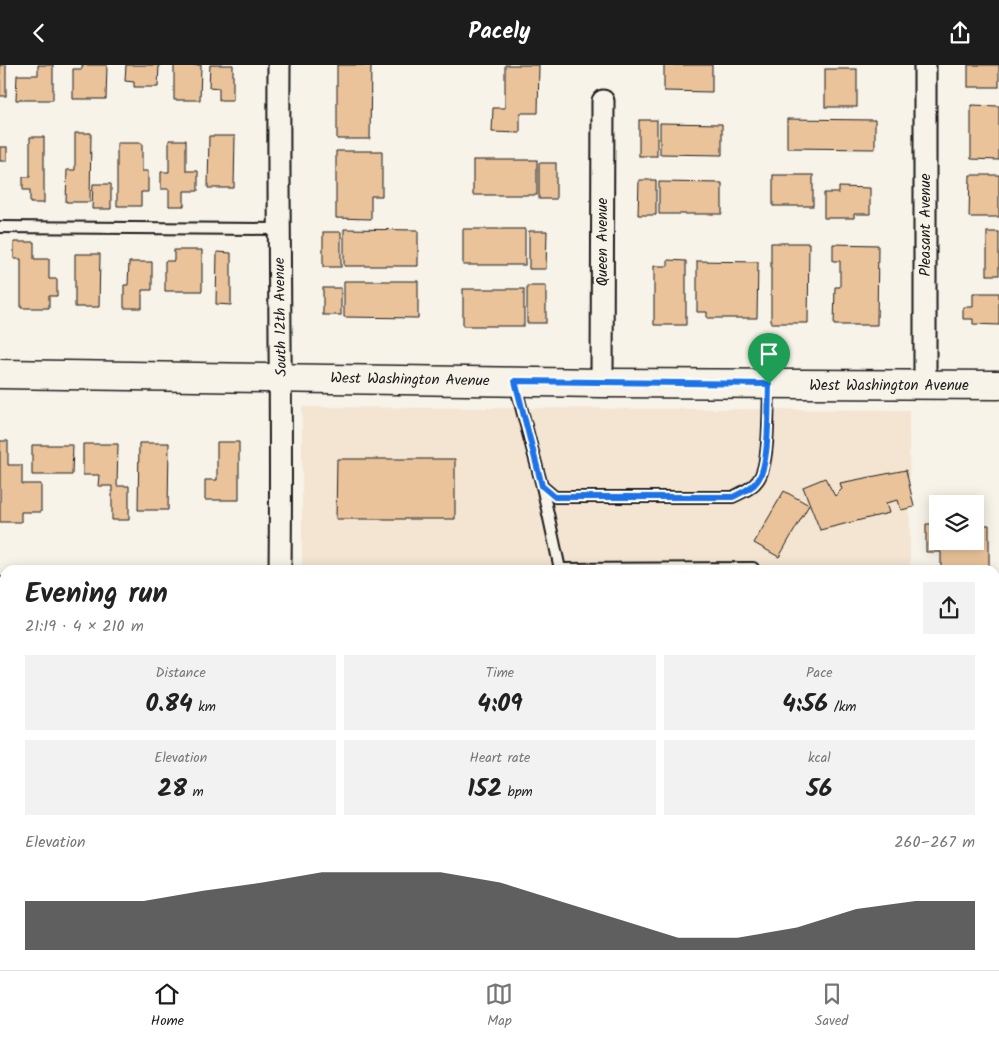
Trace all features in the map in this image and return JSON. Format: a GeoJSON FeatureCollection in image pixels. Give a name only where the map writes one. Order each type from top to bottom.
{"type":"FeatureCollection","features":[{"type":"Feature","properties":{"kind":"main road","name":"West Washington Avenue"},"geometry":{"type":"LineString","coordinates":[[0,374],[602,383],[999,385]]}},
{"type":"Feature","properties":{"kind":"street","name":"South 12th Avenue"},"geometry":{"type":"LineString","coordinates":[[279,65],[278,229],[282,377],[280,565]]}},
{"type":"Feature","properties":{"kind":"street","name":"Pleasant Avenue"},"geometry":{"type":"LineString","coordinates":[[924,65],[925,385]]}},
{"type":"Feature","properties":{"kind":"street","name":"Queen Avenue"},"geometry":{"type":"LineString","coordinates":[[602,101],[602,383]]}},
{"type":"Feature","properties":{"kind":"lane"},"geometry":{"type":"LineString","coordinates":[[0,227],[278,229]]}},
{"type":"Feature","properties":{"kind":"lane"},"geometry":{"type":"LineString","coordinates":[[515,381],[542,486],[559,565]]}},
{"type":"Feature","properties":{"kind":"lane"},"geometry":{"type":"LineString","coordinates":[[542,486],[555,497],[733,497],[752,487],[760,478],[766,454],[769,384]]}},
{"type":"Feature","properties":{"kind":"shaded area"},"geometry":{"type":"Polygon","coordinates":[[[302,407],[909,410],[910,565],[302,565],[302,407]]]}},
{"type":"Feature","properties":{"kind":"building"},"geometry":{"type":"Polygon","coordinates":[[[0,65],[6,65],[6,96],[0,96],[0,65]]]}},
{"type":"Feature","properties":{"kind":"building"},"geometry":{"type":"Polygon","coordinates":[[[38,65],[53,65],[53,100],[16,100],[17,75],[38,75],[38,65]]]}},
{"type":"Feature","properties":{"kind":"building"},"geometry":{"type":"Polygon","coordinates":[[[82,65],[107,65],[106,99],[73,99],[73,69],[82,69],[82,65]]]}},
{"type":"Feature","properties":{"kind":"building"},"geometry":{"type":"Polygon","coordinates":[[[126,65],[159,65],[158,87],[134,87],[134,82],[125,81],[126,65]]]}},
{"type":"Feature","properties":{"kind":"building"},"geometry":{"type":"Polygon","coordinates":[[[174,65],[201,65],[200,100],[174,100],[174,65]]]}},
{"type":"Feature","properties":{"kind":"building"},"geometry":{"type":"Polygon","coordinates":[[[210,65],[233,65],[233,100],[219,100],[219,88],[209,87],[210,65]]]}},
{"type":"Feature","properties":{"kind":"building"},"geometry":{"type":"Polygon","coordinates":[[[337,65],[371,65],[370,139],[337,139],[337,65]]]}},
{"type":"Feature","properties":{"kind":"building"},"geometry":{"type":"Polygon","coordinates":[[[505,65],[539,65],[538,113],[520,113],[520,133],[492,132],[493,108],[505,108],[505,65]]]}},
{"type":"Feature","properties":{"kind":"building"},"geometry":{"type":"Polygon","coordinates":[[[664,65],[712,65],[712,92],[664,91],[664,65]]]}},
{"type":"Feature","properties":{"kind":"building"},"geometry":{"type":"Polygon","coordinates":[[[968,65],[999,65],[999,87],[968,87],[968,65]]]}},
{"type":"Feature","properties":{"kind":"building"},"geometry":{"type":"Polygon","coordinates":[[[825,69],[857,69],[857,107],[825,107],[825,69]]]}},
{"type":"Feature","properties":{"kind":"building"},"geometry":{"type":"Polygon","coordinates":[[[971,105],[999,106],[999,160],[971,159],[971,105]]]}},
{"type":"Feature","properties":{"kind":"building"},"geometry":{"type":"Polygon","coordinates":[[[787,119],[875,120],[875,149],[787,148],[787,119]]]}},
{"type":"Feature","properties":{"kind":"building"},"geometry":{"type":"Polygon","coordinates":[[[639,120],[657,120],[657,156],[639,156],[639,120]]]}},
{"type":"Feature","properties":{"kind":"building"},"geometry":{"type":"Polygon","coordinates":[[[660,123],[722,124],[722,155],[660,154],[660,123]]]}},
{"type":"Feature","properties":{"kind":"building"},"geometry":{"type":"Polygon","coordinates":[[[75,133],[91,133],[90,202],[66,202],[67,170],[75,170],[75,133]]]}},
{"type":"Feature","properties":{"kind":"building"},"geometry":{"type":"Polygon","coordinates":[[[209,136],[235,136],[234,188],[208,188],[209,136]]]}},
{"type":"Feature","properties":{"kind":"building"},"geometry":{"type":"Polygon","coordinates":[[[30,137],[44,137],[44,203],[30,203],[30,190],[23,190],[23,177],[30,177],[30,137]]]}},
{"type":"Feature","properties":{"kind":"building"},"geometry":{"type":"Polygon","coordinates":[[[169,140],[186,140],[186,171],[198,171],[198,191],[184,191],[184,206],[169,206],[169,189],[161,189],[161,172],[169,172],[169,140]]]}},
{"type":"Feature","properties":{"kind":"building"},"geometry":{"type":"Polygon","coordinates":[[[117,143],[142,143],[142,171],[148,171],[148,192],[141,192],[141,206],[117,206],[117,143]]]}},
{"type":"Feature","properties":{"kind":"building"},"geometry":{"type":"Polygon","coordinates":[[[0,147],[7,147],[7,161],[0,161],[0,147]]]}},
{"type":"Feature","properties":{"kind":"building"},"geometry":{"type":"Polygon","coordinates":[[[336,151],[382,151],[382,196],[371,196],[371,219],[336,218],[336,151]]]}},
{"type":"Feature","properties":{"kind":"building"},"geometry":{"type":"Polygon","coordinates":[[[473,160],[537,160],[537,195],[473,195],[473,160]]]}},
{"type":"Feature","properties":{"kind":"building"},"geometry":{"type":"Polygon","coordinates":[[[539,163],[556,163],[556,199],[539,199],[539,163]]]}},
{"type":"Feature","properties":{"kind":"building"},"geometry":{"type":"Polygon","coordinates":[[[773,175],[813,175],[813,206],[773,206],[773,175]]]}},
{"type":"Feature","properties":{"kind":"building"},"geometry":{"type":"Polygon","coordinates":[[[970,175],[999,175],[999,217],[969,217],[970,175]]]}},
{"type":"Feature","properties":{"kind":"building"},"geometry":{"type":"Polygon","coordinates":[[[639,180],[656,180],[656,215],[638,215],[639,180]]]}},
{"type":"Feature","properties":{"kind":"building"},"geometry":{"type":"Polygon","coordinates":[[[659,182],[722,183],[722,214],[659,214],[659,182]]]}},
{"type":"Feature","properties":{"kind":"building"},"geometry":{"type":"Polygon","coordinates":[[[93,184],[111,184],[111,209],[92,209],[93,184]]]}},
{"type":"Feature","properties":{"kind":"building"},"geometry":{"type":"Polygon","coordinates":[[[839,187],[870,188],[870,214],[854,214],[854,218],[824,218],[824,193],[839,193],[839,187]]]}},
{"type":"Feature","properties":{"kind":"building"},"geometry":{"type":"Polygon","coordinates":[[[344,229],[418,230],[418,266],[344,266],[344,229]]]}},
{"type":"Feature","properties":{"kind":"building"},"geometry":{"type":"Polygon","coordinates":[[[463,229],[525,229],[525,265],[463,265],[463,229]]]}},
{"type":"Feature","properties":{"kind":"building"},"geometry":{"type":"Polygon","coordinates":[[[529,231],[547,231],[546,269],[529,269],[529,231]]]}},
{"type":"Feature","properties":{"kind":"building"},"geometry":{"type":"Polygon","coordinates":[[[323,232],[341,232],[341,267],[323,267],[323,232]]]}},
{"type":"Feature","properties":{"kind":"building"},"geometry":{"type":"Polygon","coordinates":[[[987,232],[999,232],[999,275],[987,275],[987,232]]]}},
{"type":"Feature","properties":{"kind":"building"},"geometry":{"type":"Polygon","coordinates":[[[14,242],[34,242],[34,259],[49,259],[49,279],[57,279],[57,296],[49,296],[49,308],[21,308],[21,259],[14,259],[14,242]]]}},
{"type":"Feature","properties":{"kind":"building"},"geometry":{"type":"Polygon","coordinates":[[[771,243],[809,243],[808,323],[771,323],[771,243]]]}},
{"type":"Feature","properties":{"kind":"building"},"geometry":{"type":"Polygon","coordinates":[[[833,244],[878,245],[877,325],[834,325],[835,287],[840,287],[840,261],[833,261],[833,244]]]}},
{"type":"Feature","properties":{"kind":"building"},"geometry":{"type":"Polygon","coordinates":[[[174,250],[202,250],[202,291],[165,291],[165,261],[174,261],[174,250]]]}},
{"type":"Feature","properties":{"kind":"building"},"geometry":{"type":"Polygon","coordinates":[[[217,252],[231,253],[231,305],[216,304],[217,252]]]}},
{"type":"Feature","properties":{"kind":"building"},"geometry":{"type":"Polygon","coordinates":[[[75,254],[100,254],[99,307],[75,307],[75,254]]]}},
{"type":"Feature","properties":{"kind":"building"},"geometry":{"type":"Polygon","coordinates":[[[668,260],[686,261],[686,325],[654,325],[654,266],[668,266],[668,260]]]}},
{"type":"Feature","properties":{"kind":"building"},"geometry":{"type":"Polygon","coordinates":[[[697,261],[758,262],[757,318],[707,318],[707,312],[697,312],[697,261]]]}},
{"type":"Feature","properties":{"kind":"building"},"geometry":{"type":"Polygon","coordinates":[[[129,262],[152,262],[152,290],[142,290],[142,308],[124,308],[124,285],[128,285],[129,262]]]}},
{"type":"Feature","properties":{"kind":"building"},"geometry":{"type":"Polygon","coordinates":[[[344,281],[418,281],[418,318],[344,317],[344,281]]]}},
{"type":"Feature","properties":{"kind":"building"},"geometry":{"type":"Polygon","coordinates":[[[527,286],[546,286],[546,323],[527,323],[527,286]]]}},
{"type":"Feature","properties":{"kind":"building"},"geometry":{"type":"Polygon","coordinates":[[[323,288],[341,288],[341,315],[323,315],[323,288]]]}},
{"type":"Feature","properties":{"kind":"building"},"geometry":{"type":"Polygon","coordinates":[[[463,289],[524,289],[524,326],[463,326],[463,289]]]}},
{"type":"Feature","properties":{"kind":"building"},"geometry":{"type":"Polygon","coordinates":[[[973,293],[999,293],[999,325],[973,324],[973,319],[963,319],[963,307],[973,307],[973,293]]]}},
{"type":"Feature","properties":{"kind":"building"},"geometry":{"type":"Polygon","coordinates":[[[0,441],[8,441],[8,465],[22,465],[22,484],[41,484],[41,512],[21,512],[21,522],[0,522],[0,441]]]}},
{"type":"Feature","properties":{"kind":"building"},"geometry":{"type":"Polygon","coordinates":[[[217,442],[239,442],[239,500],[205,500],[205,480],[217,480],[217,442]]]}},
{"type":"Feature","properties":{"kind":"building"},"geometry":{"type":"Polygon","coordinates":[[[139,443],[169,443],[168,510],[138,510],[139,443]]]}},
{"type":"Feature","properties":{"kind":"building"},"geometry":{"type":"Polygon","coordinates":[[[83,444],[118,444],[117,486],[129,486],[129,520],[112,520],[112,486],[98,486],[99,475],[83,475],[83,444]]]}},
{"type":"Feature","properties":{"kind":"building"},"geometry":{"type":"Polygon","coordinates":[[[32,445],[73,445],[72,475],[32,475],[32,445]]]}},
{"type":"Feature","properties":{"kind":"building"},"geometry":{"type":"Polygon","coordinates":[[[337,459],[455,459],[455,519],[336,519],[337,459]]]}},
{"type":"Feature","properties":{"kind":"building"},"geometry":{"type":"Polygon","coordinates":[[[906,470],[914,507],[901,510],[898,500],[886,503],[889,513],[820,530],[803,487],[825,478],[835,496],[842,489],[840,483],[906,470]]]}},
{"type":"Feature","properties":{"kind":"building"},"geometry":{"type":"Polygon","coordinates":[[[784,491],[809,505],[779,557],[754,543],[784,491]]]}},
{"type":"Feature","properties":{"kind":"building"},"geometry":{"type":"Polygon","coordinates":[[[926,524],[929,524],[929,550],[984,550],[984,525],[989,525],[989,565],[941,565],[941,552],[926,552],[926,524]]]}},
{"type":"Feature","properties":{"kind":"route"},"geometry":{"type":"LineString","coordinates":[[515,381],[602,383],[769,384],[766,454],[760,478],[752,487],[733,497],[555,497],[542,486],[515,381]]}}]}
